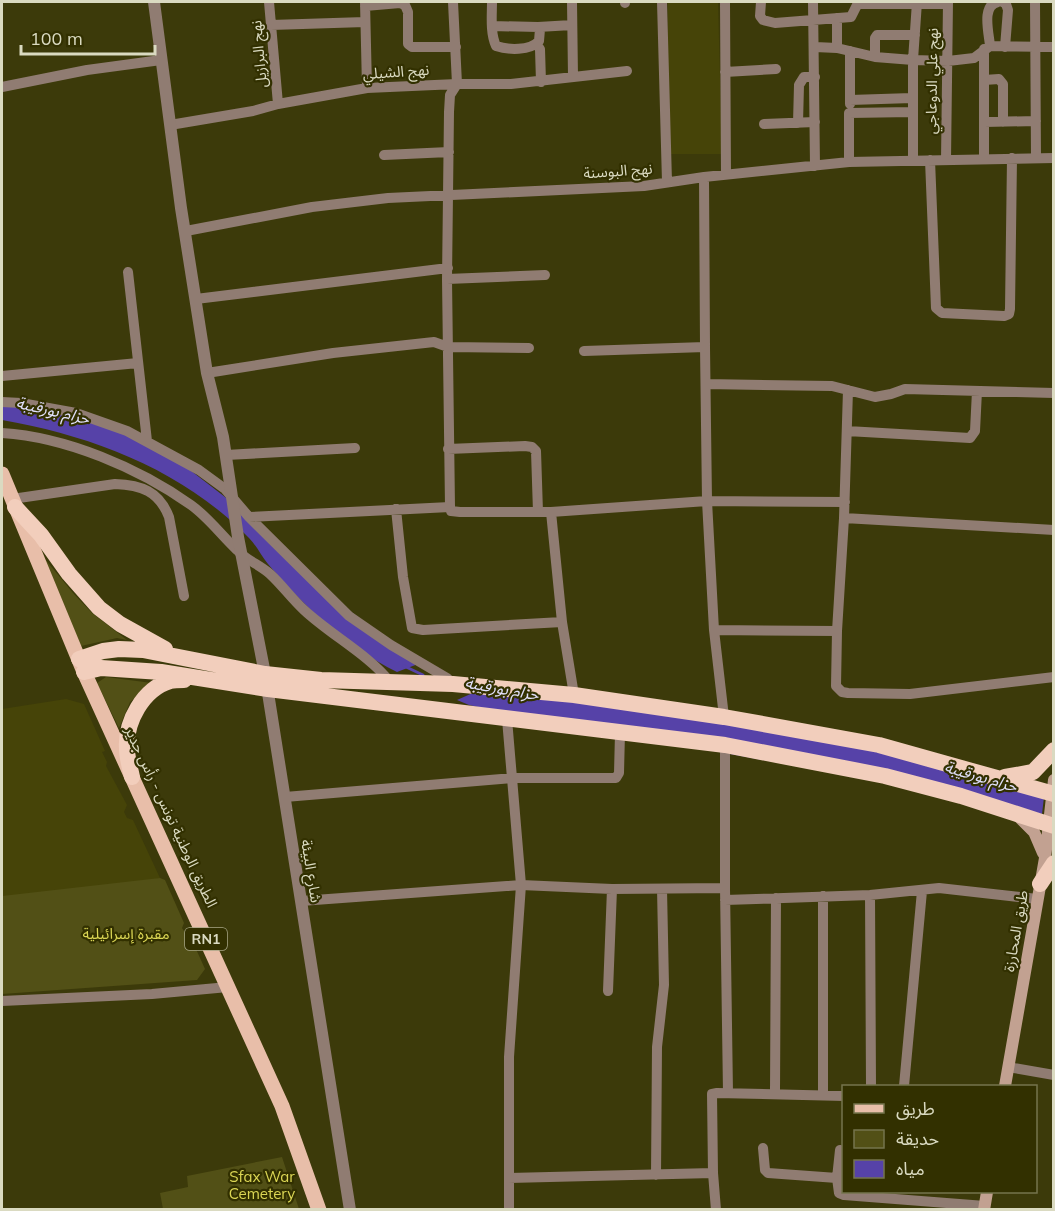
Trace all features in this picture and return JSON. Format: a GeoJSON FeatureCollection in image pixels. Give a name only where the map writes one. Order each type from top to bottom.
{"type":"FeatureCollection","features":[{"type":"Feature","properties":{"kind":"highway"},"geometry":{"type":"LineString","coordinates":[[14,503],[69,574],[99,608],[156,646],[185,658]]}},
{"type":"Feature","properties":{"kind":"highway"},"geometry":{"type":"LineString","coordinates":[[82,665],[103,651],[143,650],[185,658],[267,681],[400,704],[725,745],[885,776],[1050,823]]}},
{"type":"Feature","properties":{"kind":"highway"},"geometry":{"type":"LineString","coordinates":[[82,665],[161,672],[203,679]]}},
{"type":"Feature","properties":{"kind":"highway"},"geometry":{"type":"LineString","coordinates":[[132,777],[127,748],[128,734],[138,708],[147,697],[170,681],[321,680],[453,684],[574,695],[724,717],[879,745],[1053,791]]}},
{"type":"Feature","properties":{"kind":"highway"},"geometry":{"type":"LineString","coordinates":[[999,777],[1012,777],[1033,772],[1053,750]]}},
{"type":"Feature","properties":{"kind":"highway"},"geometry":{"type":"LineString","coordinates":[[1038,892],[1049,861]]}},
{"type":"Feature","properties":{"kind":"main road","name":"الطريق الوطنية تونس - رأس جدير"},"geometry":{"type":"LineString","coordinates":[[2,474],[82,665],[282,1106],[319,1209]]}},
{"type":"Feature","properties":{"kind":"main road"},"geometry":{"type":"LineString","coordinates":[[1049,861],[1053,791]]}},
{"type":"Feature","properties":{"kind":"main road"},"geometry":{"type":"LineString","coordinates":[[1015,813],[1034,832],[1049,861]]}},
{"type":"Feature","properties":{"kind":"main road","name":"طريق المحارزة"},"geometry":{"type":"LineString","coordinates":[[1005,1085],[1038,892]]}},
{"type":"Feature","properties":{"kind":"main road"},"geometry":{"type":"LineString","coordinates":[[984,1208],[987,1193]]}},
{"type":"Feature","properties":{"kind":"street","name":"شارع البيئة"},"geometry":{"type":"LineString","coordinates":[[154,2],[181,208],[207,373],[226,455],[238,537],[267,681],[350,1209]]}},
{"type":"Feature","properties":{"kind":"street","name":"نهج البرازيل"},"geometry":{"type":"LineString","coordinates":[[269,2],[278,104]]}},
{"type":"Feature","properties":{"kind":"street"},"geometry":{"type":"LineString","coordinates":[[453,2],[456,84],[450,95],[448,274],[448,449],[451,511],[551,512],[707,501],[845,502]]}},
{"type":"Feature","properties":{"kind":"street"},"geometry":{"type":"LineString","coordinates":[[492,2],[492,26],[496,46],[526,47],[536,44],[540,35],[538,27]]}},
{"type":"Feature","properties":{"kind":"street"},"geometry":{"type":"LineString","coordinates":[[572,2],[573,77]]}},
{"type":"Feature","properties":{"kind":"street"},"geometry":{"type":"LineString","coordinates":[[662,2],[667,182]]}},
{"type":"Feature","properties":{"kind":"street"},"geometry":{"type":"LineString","coordinates":[[724,2],[726,175]]}},
{"type":"Feature","properties":{"kind":"street"},"geometry":{"type":"LineString","coordinates":[[761,2],[760,16],[768,22],[851,17],[857,5],[861,4],[948,3]]}},
{"type":"Feature","properties":{"kind":"street"},"geometry":{"type":"LineString","coordinates":[[813,2],[815,166]]}},
{"type":"Feature","properties":{"kind":"street"},"geometry":{"type":"LineString","coordinates":[[913,160],[912,98],[917,2]]}},
{"type":"Feature","properties":{"kind":"street"},"geometry":{"type":"LineString","coordinates":[[984,158],[984,80],[988,12],[993,2],[998,2]]}},
{"type":"Feature","properties":{"kind":"street"},"geometry":{"type":"LineString","coordinates":[[1002,2],[1006,4],[1008,10],[1005,46]]}},
{"type":"Feature","properties":{"kind":"street"},"geometry":{"type":"LineString","coordinates":[[1035,2],[1036,158]]}},
{"type":"Feature","properties":{"kind":"street"},"geometry":{"type":"LineString","coordinates":[[367,88],[365,4],[400,3],[405,5],[408,12],[408,44],[412,47],[456,47]]}},
{"type":"Feature","properties":{"kind":"street","name":"نهج علي الدوعاجي"},"geometry":{"type":"LineString","coordinates":[[946,160],[948,3]]}},
{"type":"Feature","properties":{"kind":"street"},"geometry":{"type":"LineString","coordinates":[[837,18],[837,48]]}},
{"type":"Feature","properties":{"kind":"street"},"geometry":{"type":"LineString","coordinates":[[271,25],[365,22]]}},
{"type":"Feature","properties":{"kind":"street"},"geometry":{"type":"LineString","coordinates":[[492,26],[572,26]]}},
{"type":"Feature","properties":{"kind":"street"},"geometry":{"type":"LineString","coordinates":[[875,57],[877,35],[915,35]]}},
{"type":"Feature","properties":{"kind":"street"},"geometry":{"type":"LineString","coordinates":[[536,44],[540,49],[541,82]]}},
{"type":"Feature","properties":{"kind":"street"},"geometry":{"type":"LineString","coordinates":[[815,47],[837,48],[875,57],[948,61],[974,58],[987,48],[1053,47]]}},
{"type":"Feature","properties":{"kind":"street"},"geometry":{"type":"LineString","coordinates":[[849,162],[850,51]]}},
{"type":"Feature","properties":{"kind":"street"},"geometry":{"type":"LineString","coordinates":[[2,87],[87,70],[161,60]]}},
{"type":"Feature","properties":{"kind":"street"},"geometry":{"type":"LineString","coordinates":[[725,72],[776,69]]}},
{"type":"Feature","properties":{"kind":"street","name":"نهج الشيلي"},"geometry":{"type":"LineString","coordinates":[[170,125],[367,88],[511,84],[627,71]]}},
{"type":"Feature","properties":{"kind":"street"},"geometry":{"type":"LineString","coordinates":[[798,123],[799,85],[804,77],[815,76]]}},
{"type":"Feature","properties":{"kind":"street"},"geometry":{"type":"LineString","coordinates":[[984,80],[1002,81],[1003,122]]}},
{"type":"Feature","properties":{"kind":"street"},"geometry":{"type":"LineString","coordinates":[[850,100],[912,98]]}},
{"type":"Feature","properties":{"kind":"street"},"geometry":{"type":"LineString","coordinates":[[850,112],[912,112]]}},
{"type":"Feature","properties":{"kind":"street"},"geometry":{"type":"LineString","coordinates":[[984,122],[1036,121]]}},
{"type":"Feature","properties":{"kind":"street"},"geometry":{"type":"LineString","coordinates":[[764,124],[815,122]]}},
{"type":"Feature","properties":{"kind":"street"},"geometry":{"type":"LineString","coordinates":[[384,155],[449,152]]}},
{"type":"Feature","properties":{"kind":"street"},"geometry":{"type":"LineString","coordinates":[[930,160],[937,310],[942,313],[1004,316],[1009,314],[1010,309],[1012,158]]}},
{"type":"Feature","properties":{"kind":"street","name":"نهج البوسنة"},"geometry":{"type":"LineString","coordinates":[[186,231],[312,207],[388,198],[644,186],[704,177],[849,162],[1053,158]]}},
{"type":"Feature","properties":{"kind":"street"},"geometry":{"type":"LineString","coordinates":[[704,177],[707,501],[714,630],[724,717]]}},
{"type":"Feature","properties":{"kind":"street"},"geometry":{"type":"LineString","coordinates":[[128,272],[147,441]]}},
{"type":"Feature","properties":{"kind":"street"},"geometry":{"type":"LineString","coordinates":[[196,299],[448,274],[545,275]]}},
{"type":"Feature","properties":{"kind":"street"},"geometry":{"type":"LineString","coordinates":[[207,373],[333,353],[434,342],[448,347],[529,348]]}},
{"type":"Feature","properties":{"kind":"street"},"geometry":{"type":"LineString","coordinates":[[584,351],[705,347]]}},
{"type":"Feature","properties":{"kind":"street"},"geometry":{"type":"LineString","coordinates":[[2,376],[138,363]]}},
{"type":"Feature","properties":{"kind":"street"},"geometry":{"type":"LineString","coordinates":[[706,384],[832,386],[875,397],[905,389],[1053,393]]}},
{"type":"Feature","properties":{"kind":"street"},"geometry":{"type":"LineString","coordinates":[[848,390],[836,686],[842,692],[900,695],[1053,677]]}},
{"type":"Feature","properties":{"kind":"street"},"geometry":{"type":"LineString","coordinates":[[847,431],[970,438],[975,430],[977,391]]}},
{"type":"Feature","properties":{"kind":"street"},"geometry":{"type":"LineString","coordinates":[[2,402],[21,403],[76,413],[127,431],[199,470],[225,489],[249,517],[349,616],[453,684]]}},
{"type":"Feature","properties":{"kind":"street"},"geometry":{"type":"LineString","coordinates":[[2,433],[56,442],[109,460],[164,488],[192,506],[242,555],[272,575],[302,609],[379,667],[391,683]]}},
{"type":"Feature","properties":{"kind":"street"},"geometry":{"type":"LineString","coordinates":[[448,449],[532,447],[536,451],[538,512]]}},
{"type":"Feature","properties":{"kind":"street"},"geometry":{"type":"LineString","coordinates":[[226,455],[355,448]]}},
{"type":"Feature","properties":{"kind":"street"},"geometry":{"type":"LineString","coordinates":[[14,503],[115,484],[128,484],[147,489],[164,506],[172,526],[184,596]]}},
{"type":"Feature","properties":{"kind":"street"},"geometry":{"type":"LineString","coordinates":[[249,517],[450,507]]}},
{"type":"Feature","properties":{"kind":"street"},"geometry":{"type":"LineString","coordinates":[[396,509],[403,577],[412,628],[423,630],[562,621]]}},
{"type":"Feature","properties":{"kind":"street"},"geometry":{"type":"LineString","coordinates":[[551,512],[562,621],[574,695]]}},
{"type":"Feature","properties":{"kind":"street"},"geometry":{"type":"LineString","coordinates":[[844,518],[1053,530]]}},
{"type":"Feature","properties":{"kind":"street"},"geometry":{"type":"LineString","coordinates":[[714,630],[837,631]]}},
{"type":"Feature","properties":{"kind":"street"},"geometry":{"type":"LineString","coordinates":[[507,719],[521,885],[508,1057],[510,1209]]}},
{"type":"Feature","properties":{"kind":"street"},"geometry":{"type":"LineString","coordinates":[[285,797],[512,778],[616,778],[619,773],[620,733]]}},
{"type":"Feature","properties":{"kind":"street"},"geometry":{"type":"LineString","coordinates":[[725,745],[728,1093]]}},
{"type":"Feature","properties":{"kind":"street"},"geometry":{"type":"LineString","coordinates":[[300,901],[521,885],[662,889],[776,898],[870,895],[939,888],[1038,892]]}},
{"type":"Feature","properties":{"kind":"street"},"geometry":{"type":"LineString","coordinates":[[608,991],[612,889]]}},
{"type":"Feature","properties":{"kind":"street"},"geometry":{"type":"LineString","coordinates":[[656,1175],[657,1047],[664,986],[662,889]]}},
{"type":"Feature","properties":{"kind":"street"},"geometry":{"type":"LineString","coordinates":[[904,1085],[922,891]]}},
{"type":"Feature","properties":{"kind":"street"},"geometry":{"type":"LineString","coordinates":[[870,895],[871,1085]]}},
{"type":"Feature","properties":{"kind":"street"},"geometry":{"type":"LineString","coordinates":[[823,897],[823,1095]]}},
{"type":"Feature","properties":{"kind":"street"},"geometry":{"type":"LineString","coordinates":[[775,1095],[776,898]]}},
{"type":"Feature","properties":{"kind":"street"},"geometry":{"type":"LineString","coordinates":[[2,1001],[152,994],[228,987]]}},
{"type":"Feature","properties":{"kind":"street"},"geometry":{"type":"LineString","coordinates":[[1008,1067],[1053,1075]]}},
{"type":"Feature","properties":{"kind":"street"},"geometry":{"type":"LineString","coordinates":[[716,1209],[711,1096],[715,1093],[842,1096]]}},
{"type":"Feature","properties":{"kind":"street"},"geometry":{"type":"LineString","coordinates":[[763,1148],[763,1167],[768,1173],[837,1178]]}},
{"type":"Feature","properties":{"kind":"street"},"geometry":{"type":"LineString","coordinates":[[840,1150],[837,1178],[839,1193],[984,1208]]}},
{"type":"Feature","properties":{"kind":"street"},"geometry":{"type":"LineString","coordinates":[[509,1178],[713,1173]]}},
{"type":"Feature","properties":{"kind":"shaded area"},"geometry":{"type":"Polygon","coordinates":[[[668,2],[718,2],[722,154],[668,154],[668,2]]]}},
{"type":"Feature","properties":{"kind":"shaded area"},"geometry":{"type":"Polygon","coordinates":[[[66,699],[84,704],[105,751],[102,752],[107,762],[106,766],[127,805],[124,812],[127,818],[133,820],[160,878],[2,897],[2,709],[66,699]]]}},
{"type":"Feature","properties":{"kind":"green space"},"geometry":{"type":"Polygon","coordinates":[[[45,559],[92,613],[127,640],[117,638],[81,646],[45,559]]]}},
{"type":"Feature","properties":{"kind":"green space"},"geometry":{"type":"Polygon","coordinates":[[[106,677],[152,683],[130,702],[119,728],[97,683],[106,677]]]}},
{"type":"Feature","properties":{"kind":"green space","name":"مقبرة إسرائيلية"},"geometry":{"type":"Polygon","coordinates":[[[160,878],[165,880],[184,923],[182,928],[191,938],[205,969],[197,980],[2,994],[2,896],[160,878]]]}},
{"type":"Feature","properties":{"kind":"green space","name":"Sfax War Cemetery"},"geometry":{"type":"Polygon","coordinates":[[[282,1157],[299,1209],[163,1209],[160,1193],[188,1187],[187,1176],[282,1157]]]}},
{"type":"Feature","properties":{"kind":"water"},"geometry":{"type":"Polygon","coordinates":[[[2,403],[50,409],[116,428],[190,470],[225,497],[309,579],[418,664],[397,672],[361,651],[327,625],[296,596],[249,538],[195,493],[166,475],[103,446],[2,420],[2,403]]]}},
{"type":"Feature","properties":{"kind":"water"},"geometry":{"type":"Polygon","coordinates":[[[475,692],[597,704],[832,740],[1044,797],[1042,814],[1003,804],[496,711],[457,700],[475,692]]]}},
{"type":"Feature","properties":{"kind":"waterway","name":"حزام بورقيبة"},"geometry":{"type":"LineString","coordinates":[[404,666],[423,675]]}}]}
